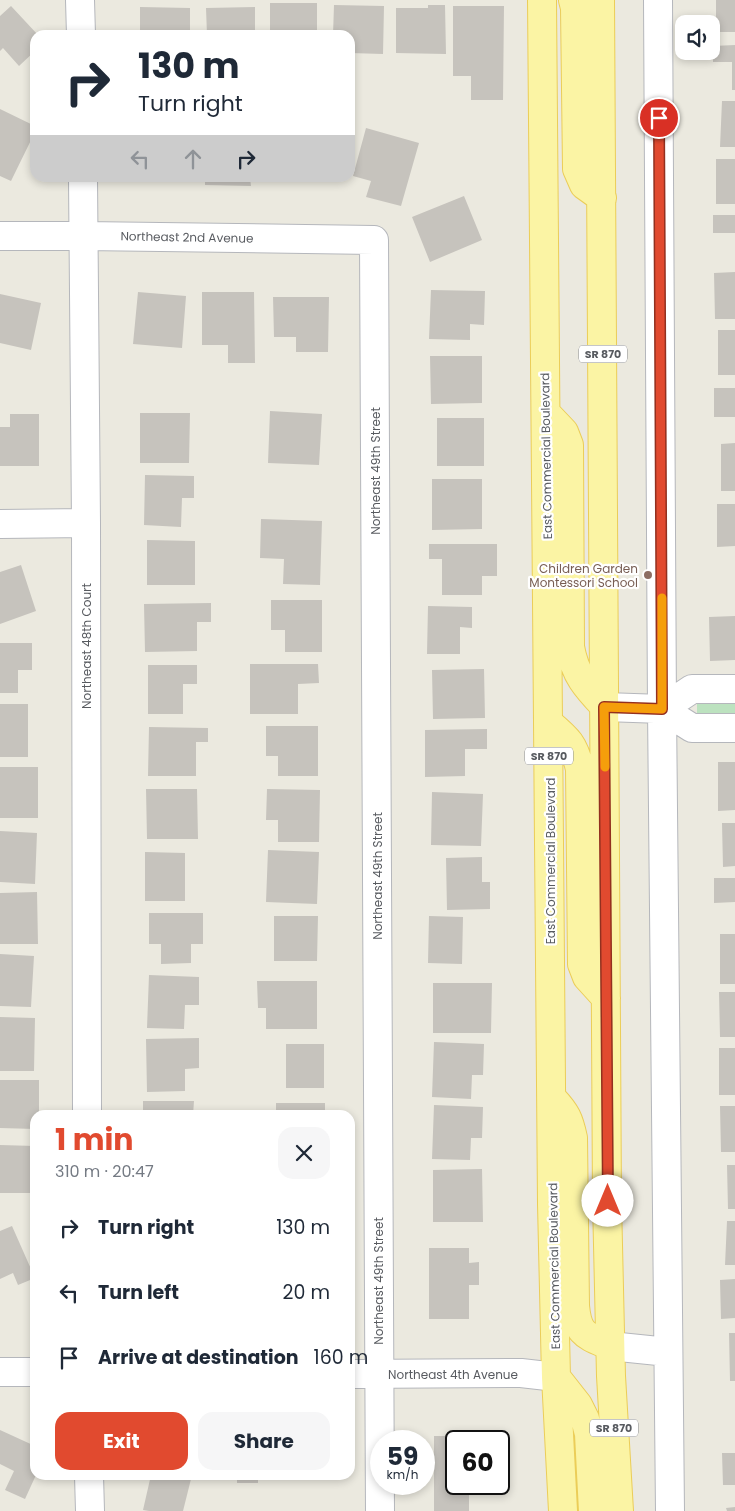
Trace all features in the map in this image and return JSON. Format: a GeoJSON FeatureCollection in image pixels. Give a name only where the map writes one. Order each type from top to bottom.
{"type":"FeatureCollection","features":[{"type":"Feature","properties":{"kind":"main road","name":"East Commercial Boulevard"},"geometry":{"type":"LineString","coordinates":[[542,0],[552,1098],[556,1377],[563,1511]]}},
{"type":"Feature","properties":{"kind":"main road"},"geometry":{"type":"LineString","coordinates":[[573,0],[575,8],[577,169],[584,185],[602,198]]}},
{"type":"Feature","properties":{"kind":"main road","name":"SR 870"},"geometry":{"type":"LineString","coordinates":[[600,0],[607,1192],[610,1346],[618,1511]]}},
{"type":"Feature","properties":{"kind":"main road"},"geometry":{"type":"LineString","coordinates":[[546,413],[564,432],[569,445],[570,647],[573,663],[586,687],[604,707]]}},
{"type":"Feature","properties":{"kind":"main road"},"geometry":{"type":"LineString","coordinates":[[549,722],[568,738],[580,769],[582,964],[586,977],[606,998]]}},
{"type":"Feature","properties":{"kind":"main road"},"geometry":{"type":"LineString","coordinates":[[552,1098],[564,1112],[570,1124],[573,1138],[576,1318],[580,1329],[588,1336],[610,1346]]}},
{"type":"Feature","properties":{"kind":"main road"},"geometry":{"type":"LineString","coordinates":[[556,1377],[586,1419],[593,1511]]}},
{"type":"Feature","properties":{"kind":"street"},"geometry":{"type":"LineString","coordinates":[[80,0],[81,30]]}},
{"type":"Feature","properties":{"kind":"street"},"geometry":{"type":"LineString","coordinates":[[658,0],[662,709],[670,1511]]}},
{"type":"Feature","properties":{"kind":"street","name":"Northeast 48th Court"},"geometry":{"type":"LineString","coordinates":[[83,182],[87,1110]]}},
{"type":"Feature","properties":{"kind":"street","name":"Northeast 2nd Avenue"},"geometry":{"type":"LineString","coordinates":[[0,236],[374,240]]}},
{"type":"Feature","properties":{"kind":"street","name":"Northeast 49th Street"},"geometry":{"type":"LineString","coordinates":[[374,240],[380,1511]]}},
{"type":"Feature","properties":{"kind":"street"},"geometry":{"type":"LineString","coordinates":[[0,524],[86,523]]}},
{"type":"Feature","properties":{"kind":"street"},"geometry":{"type":"LineString","coordinates":[[662,709],[692,689],[735,689]]}},
{"type":"Feature","properties":{"kind":"street"},"geometry":{"type":"LineString","coordinates":[[604,707],[662,709],[692,728],[735,728]]}},
{"type":"Feature","properties":{"kind":"street"},"geometry":{"type":"LineString","coordinates":[[610,1346],[668,1352]]}},
{"type":"Feature","properties":{"kind":"street"},"geometry":{"type":"LineString","coordinates":[[0,1372],[30,1372]]}},
{"type":"Feature","properties":{"kind":"street","name":"Northeast 4th Avenue"},"geometry":{"type":"LineString","coordinates":[[355,1374],[521,1373],[556,1377]]}},
{"type":"Feature","properties":{"kind":"street"},"geometry":{"type":"LineString","coordinates":[[89,1480],[90,1511]]}},
{"type":"Feature","properties":{"kind":"green space"},"geometry":{"type":"Polygon","coordinates":[[[697,698],[735,698],[735,722],[697,722],[697,698]]]}},
{"type":"Feature","properties":{"kind":"building"},"geometry":{"type":"Polygon","coordinates":[[[716,0],[735,0],[735,32],[720,32],[720,15],[716,15],[716,0]]]}},
{"type":"Feature","properties":{"kind":"building"},"geometry":{"type":"Polygon","coordinates":[[[270,3],[317,3],[317,30],[270,30],[270,3]]]}},
{"type":"Feature","properties":{"kind":"building"},"geometry":{"type":"Polygon","coordinates":[[[334,5],[384,6],[383,54],[355,53],[355,30],[333,30],[334,5]]]}},
{"type":"Feature","properties":{"kind":"building"},"geometry":{"type":"Polygon","coordinates":[[[428,5],[445,5],[446,54],[396,53],[396,8],[428,8],[428,5]]]}},
{"type":"Feature","properties":{"kind":"building"},"geometry":{"type":"Polygon","coordinates":[[[11,6],[33,30],[30,30],[30,56],[19,66],[3,48],[0,51],[0,16],[11,6]]]}},
{"type":"Feature","properties":{"kind":"building"},"geometry":{"type":"Polygon","coordinates":[[[453,6],[504,6],[503,100],[471,100],[471,76],[453,76],[453,6]]]}},
{"type":"Feature","properties":{"kind":"building"},"geometry":{"type":"Polygon","coordinates":[[[140,7],[190,8],[190,30],[140,30],[140,7]]]}},
{"type":"Feature","properties":{"kind":"building"},"geometry":{"type":"Polygon","coordinates":[[[255,7],[255,30],[207,30],[206,8],[255,7]]]}},
{"type":"Feature","properties":{"kind":"building"},"geometry":{"type":"Polygon","coordinates":[[[735,45],[735,90],[732,90],[732,62],[713,62],[713,60],[720,60],[720,46],[735,45]]]}},
{"type":"Feature","properties":{"kind":"building"},"geometry":{"type":"Polygon","coordinates":[[[722,101],[735,101],[735,147],[720,147],[722,101]]]}},
{"type":"Feature","properties":{"kind":"building"},"geometry":{"type":"Polygon","coordinates":[[[0,109],[30,124],[30,142],[11,181],[0,176],[0,109]]]}},
{"type":"Feature","properties":{"kind":"building"},"geometry":{"type":"Polygon","coordinates":[[[366,128],[419,143],[401,206],[366,197],[371,181],[355,177],[355,169],[366,128]]]}},
{"type":"Feature","properties":{"kind":"building"},"geometry":{"type":"Polygon","coordinates":[[[716,159],[735,159],[735,204],[716,204],[716,159]]]}},
{"type":"Feature","properties":{"kind":"building"},"geometry":{"type":"Polygon","coordinates":[[[205,182],[250,182],[251,186],[205,185],[205,182]]]}},
{"type":"Feature","properties":{"kind":"building"},"geometry":{"type":"Polygon","coordinates":[[[464,196],[482,240],[430,262],[412,217],[464,196]]]}},
{"type":"Feature","properties":{"kind":"building"},"geometry":{"type":"Polygon","coordinates":[[[713,215],[735,215],[735,233],[713,233],[713,215]]]}},
{"type":"Feature","properties":{"kind":"building"},"geometry":{"type":"Polygon","coordinates":[[[735,272],[735,319],[715,319],[714,273],[735,272]]]}},
{"type":"Feature","properties":{"kind":"building"},"geometry":{"type":"Polygon","coordinates":[[[431,290],[485,291],[484,325],[470,324],[470,340],[429,339],[431,290]]]}},
{"type":"Feature","properties":{"kind":"building"},"geometry":{"type":"Polygon","coordinates":[[[138,292],[186,296],[182,348],[133,344],[138,292]]]}},
{"type":"Feature","properties":{"kind":"building"},"geometry":{"type":"Polygon","coordinates":[[[202,292],[254,292],[255,363],[228,363],[228,345],[202,345],[202,292]]]}},
{"type":"Feature","properties":{"kind":"building"},"geometry":{"type":"Polygon","coordinates":[[[0,294],[41,303],[31,350],[0,343],[0,294]]]}},
{"type":"Feature","properties":{"kind":"building"},"geometry":{"type":"Polygon","coordinates":[[[273,297],[329,297],[328,352],[296,352],[296,337],[274,337],[273,297]]]}},
{"type":"Feature","properties":{"kind":"building"},"geometry":{"type":"Polygon","coordinates":[[[718,330],[735,330],[735,375],[718,375],[718,330]]]}},
{"type":"Feature","properties":{"kind":"building"},"geometry":{"type":"Polygon","coordinates":[[[430,356],[482,356],[482,403],[431,404],[430,356]]]}},
{"type":"Feature","properties":{"kind":"building"},"geometry":{"type":"Polygon","coordinates":[[[714,388],[735,388],[735,417],[714,417],[714,388]]]}},
{"type":"Feature","properties":{"kind":"building"},"geometry":{"type":"Polygon","coordinates":[[[270,411],[322,414],[319,465],[268,463],[270,411]]]}},
{"type":"Feature","properties":{"kind":"building"},"geometry":{"type":"Polygon","coordinates":[[[140,413],[190,413],[189,463],[140,463],[140,413]]]}},
{"type":"Feature","properties":{"kind":"building"},"geometry":{"type":"Polygon","coordinates":[[[10,414],[39,414],[39,466],[0,466],[0,427],[10,427],[10,414]]]}},
{"type":"Feature","properties":{"kind":"building"},"geometry":{"type":"Polygon","coordinates":[[[437,418],[484,418],[484,466],[437,466],[437,418]]]}},
{"type":"Feature","properties":{"kind":"building"},"geometry":{"type":"Polygon","coordinates":[[[735,443],[735,491],[721,491],[721,444],[735,443]]]}},
{"type":"Feature","properties":{"kind":"building"},"geometry":{"type":"Polygon","coordinates":[[[145,475],[194,476],[194,498],[182,498],[181,527],[144,525],[145,475]]]}},
{"type":"Feature","properties":{"kind":"building"},"geometry":{"type":"Polygon","coordinates":[[[432,479],[482,479],[482,529],[432,530],[432,479]]]}},
{"type":"Feature","properties":{"kind":"building"},"geometry":{"type":"Polygon","coordinates":[[[717,504],[735,504],[735,546],[717,547],[717,504]]]}},
{"type":"Feature","properties":{"kind":"building"},"geometry":{"type":"Polygon","coordinates":[[[261,519],[322,521],[320,585],[283,584],[284,559],[260,558],[261,519]]]}},
{"type":"Feature","properties":{"kind":"building"},"geometry":{"type":"Polygon","coordinates":[[[147,540],[195,541],[195,585],[147,585],[147,540]]]}},
{"type":"Feature","properties":{"kind":"building"},"geometry":{"type":"Polygon","coordinates":[[[429,544],[497,544],[497,576],[482,576],[482,595],[442,595],[442,559],[429,559],[429,544]]]}},
{"type":"Feature","properties":{"kind":"building"},"geometry":{"type":"Polygon","coordinates":[[[21,565],[36,611],[0,624],[0,572],[21,565]]]}},
{"type":"Feature","properties":{"kind":"building"},"geometry":{"type":"Polygon","coordinates":[[[271,600],[322,600],[322,652],[285,652],[285,630],[271,630],[271,600]]]}},
{"type":"Feature","properties":{"kind":"building"},"geometry":{"type":"Polygon","coordinates":[[[211,603],[211,622],[197,622],[197,651],[145,652],[144,604],[211,603]]]}},
{"type":"Feature","properties":{"kind":"building"},"geometry":{"type":"Polygon","coordinates":[[[428,606],[472,607],[472,628],[460,627],[460,654],[427,654],[428,606]]]}},
{"type":"Feature","properties":{"kind":"building"},"geometry":{"type":"Polygon","coordinates":[[[735,616],[735,660],[710,661],[709,617],[735,616]]]}},
{"type":"Feature","properties":{"kind":"building"},"geometry":{"type":"Polygon","coordinates":[[[0,643],[32,643],[32,670],[18,670],[18,693],[0,693],[0,643]]]}},
{"type":"Feature","properties":{"kind":"building"},"geometry":{"type":"Polygon","coordinates":[[[250,664],[318,664],[319,683],[298,684],[298,714],[250,714],[250,664]]]}},
{"type":"Feature","properties":{"kind":"building"},"geometry":{"type":"Polygon","coordinates":[[[148,665],[197,665],[197,684],[183,684],[183,714],[148,714],[148,665]]]}},
{"type":"Feature","properties":{"kind":"building"},"geometry":{"type":"Polygon","coordinates":[[[484,669],[485,718],[433,719],[432,670],[484,669]]]}},
{"type":"Feature","properties":{"kind":"building"},"geometry":{"type":"Polygon","coordinates":[[[0,704],[28,704],[28,757],[0,757],[0,704]]]}},
{"type":"Feature","properties":{"kind":"building"},"geometry":{"type":"Polygon","coordinates":[[[266,726],[318,726],[318,776],[278,776],[278,756],[266,756],[266,726]]]}},
{"type":"Feature","properties":{"kind":"building"},"geometry":{"type":"Polygon","coordinates":[[[149,727],[208,728],[208,742],[196,742],[196,776],[148,776],[149,727]]]}},
{"type":"Feature","properties":{"kind":"building"},"geometry":{"type":"Polygon","coordinates":[[[487,729],[487,749],[465,749],[465,776],[425,777],[425,730],[487,729]]]}},
{"type":"Feature","properties":{"kind":"building"},"geometry":{"type":"Polygon","coordinates":[[[718,762],[735,762],[735,810],[718,811],[718,762]]]}},
{"type":"Feature","properties":{"kind":"building"},"geometry":{"type":"Polygon","coordinates":[[[0,767],[38,767],[38,818],[0,818],[0,767]]]}},
{"type":"Feature","properties":{"kind":"building"},"geometry":{"type":"Polygon","coordinates":[[[146,789],[197,789],[198,839],[147,839],[146,789]]]}},
{"type":"Feature","properties":{"kind":"building"},"geometry":{"type":"Polygon","coordinates":[[[267,789],[320,790],[319,842],[278,842],[278,820],[266,820],[267,789]]]}},
{"type":"Feature","properties":{"kind":"building"},"geometry":{"type":"Polygon","coordinates":[[[432,792],[483,794],[481,846],[431,845],[432,792]]]}},
{"type":"Feature","properties":{"kind":"building"},"geometry":{"type":"Polygon","coordinates":[[[722,823],[735,823],[735,866],[723,867],[722,823]]]}},
{"type":"Feature","properties":{"kind":"building"},"geometry":{"type":"Polygon","coordinates":[[[0,831],[37,833],[35,884],[0,882],[0,831]]]}},
{"type":"Feature","properties":{"kind":"building"},"geometry":{"type":"Polygon","coordinates":[[[268,850],[319,852],[317,904],[266,902],[268,850]]]}},
{"type":"Feature","properties":{"kind":"building"},"geometry":{"type":"Polygon","coordinates":[[[145,852],[185,853],[185,901],[145,901],[145,852]]]}},
{"type":"Feature","properties":{"kind":"building"},"geometry":{"type":"Polygon","coordinates":[[[482,857],[482,882],[490,882],[490,909],[447,910],[446,858],[482,857]]]}},
{"type":"Feature","properties":{"kind":"building"},"geometry":{"type":"Polygon","coordinates":[[[714,878],[735,878],[735,902],[714,903],[714,878]]]}},
{"type":"Feature","properties":{"kind":"building"},"geometry":{"type":"Polygon","coordinates":[[[37,892],[38,944],[0,944],[0,893],[37,892]]]}},
{"type":"Feature","properties":{"kind":"building"},"geometry":{"type":"Polygon","coordinates":[[[149,913],[203,913],[203,944],[191,944],[191,963],[161,964],[161,944],[149,944],[149,913]]]}},
{"type":"Feature","properties":{"kind":"building"},"geometry":{"type":"Polygon","coordinates":[[[274,916],[318,916],[317,961],[274,961],[274,916]]]}},
{"type":"Feature","properties":{"kind":"building"},"geometry":{"type":"Polygon","coordinates":[[[429,916],[463,917],[462,964],[428,963],[429,916]]]}},
{"type":"Feature","properties":{"kind":"building"},"geometry":{"type":"Polygon","coordinates":[[[720,934],[735,934],[735,984],[720,984],[720,934]]]}},
{"type":"Feature","properties":{"kind":"building"},"geometry":{"type":"Polygon","coordinates":[[[0,954],[34,956],[31,1007],[0,1006],[0,954]]]}},
{"type":"Feature","properties":{"kind":"building"},"geometry":{"type":"Polygon","coordinates":[[[149,975],[199,977],[199,1005],[185,1005],[184,1029],[147,1028],[149,975]]]}},
{"type":"Feature","properties":{"kind":"building"},"geometry":{"type":"Polygon","coordinates":[[[257,981],[317,981],[317,1029],[266,1029],[266,1008],[258,1008],[257,981]]]}},
{"type":"Feature","properties":{"kind":"building"},"geometry":{"type":"Polygon","coordinates":[[[433,983],[492,983],[491,1033],[433,1033],[433,983]]]}},
{"type":"Feature","properties":{"kind":"building"},"geometry":{"type":"Polygon","coordinates":[[[719,992],[735,992],[735,1037],[720,1037],[719,992]]]}},
{"type":"Feature","properties":{"kind":"building"},"geometry":{"type":"Polygon","coordinates":[[[0,1017],[35,1018],[34,1071],[0,1071],[0,1017]]]}},
{"type":"Feature","properties":{"kind":"building"},"geometry":{"type":"Polygon","coordinates":[[[199,1038],[199,1068],[185,1069],[185,1091],[147,1092],[146,1039],[199,1038]]]}},
{"type":"Feature","properties":{"kind":"building"},"geometry":{"type":"Polygon","coordinates":[[[434,1042],[484,1044],[483,1075],[472,1075],[471,1099],[432,1097],[434,1042]]]}},
{"type":"Feature","properties":{"kind":"building"},"geometry":{"type":"Polygon","coordinates":[[[286,1044],[324,1044],[324,1088],[286,1088],[286,1044]]]}},
{"type":"Feature","properties":{"kind":"building"},"geometry":{"type":"Polygon","coordinates":[[[719,1048],[735,1048],[735,1095],[719,1095],[719,1048]]]}},
{"type":"Feature","properties":{"kind":"building"},"geometry":{"type":"Polygon","coordinates":[[[0,1080],[39,1080],[39,1110],[30,1110],[30,1129],[0,1128],[0,1080]]]}},
{"type":"Feature","properties":{"kind":"building"},"geometry":{"type":"Polygon","coordinates":[[[143,1101],[194,1101],[193,1110],[143,1110],[143,1101]]]}},
{"type":"Feature","properties":{"kind":"building"},"geometry":{"type":"Polygon","coordinates":[[[276,1103],[325,1103],[325,1110],[276,1110],[276,1103]]]}},
{"type":"Feature","properties":{"kind":"building"},"geometry":{"type":"Polygon","coordinates":[[[434,1105],[483,1107],[482,1138],[471,1138],[470,1160],[432,1159],[434,1105]]]}},
{"type":"Feature","properties":{"kind":"building"},"geometry":{"type":"Polygon","coordinates":[[[720,1106],[735,1106],[735,1152],[721,1152],[720,1106]]]}},
{"type":"Feature","properties":{"kind":"building"},"geometry":{"type":"Polygon","coordinates":[[[0,1145],[30,1146],[30,1193],[0,1193],[0,1145]]]}},
{"type":"Feature","properties":{"kind":"building"},"geometry":{"type":"Polygon","coordinates":[[[727,1165],[735,1165],[735,1209],[728,1209],[727,1165]]]}},
{"type":"Feature","properties":{"kind":"building"},"geometry":{"type":"Polygon","coordinates":[[[482,1169],[483,1222],[433,1222],[433,1170],[482,1169]]]}},
{"type":"Feature","properties":{"kind":"building"},"geometry":{"type":"Polygon","coordinates":[[[727,1221],[735,1221],[735,1265],[725,1265],[727,1221]]]}},
{"type":"Feature","properties":{"kind":"building"},"geometry":{"type":"Polygon","coordinates":[[[12,1226],[30,1267],[30,1280],[18,1285],[13,1273],[0,1279],[0,1231],[12,1226]]]}},
{"type":"Feature","properties":{"kind":"building"},"geometry":{"type":"Polygon","coordinates":[[[429,1248],[469,1248],[469,1263],[479,1262],[479,1285],[469,1285],[469,1319],[429,1319],[429,1248]]]}},
{"type":"Feature","properties":{"kind":"building"},"geometry":{"type":"Polygon","coordinates":[[[735,1279],[735,1318],[721,1319],[720,1280],[735,1279]]]}},
{"type":"Feature","properties":{"kind":"building"},"geometry":{"type":"Polygon","coordinates":[[[729,1333],[735,1333],[735,1381],[730,1381],[729,1333]]]}},
{"type":"Feature","properties":{"kind":"building"},"geometry":{"type":"Polygon","coordinates":[[[0,1430],[30,1444],[30,1480],[34,1480],[25,1499],[5,1490],[14,1471],[0,1464],[0,1430]]]}},
{"type":"Feature","properties":{"kind":"building"},"geometry":{"type":"Polygon","coordinates":[[[435,1436],[445,1436],[445,1495],[469,1495],[469,1511],[434,1511],[435,1436]]]}},
{"type":"Feature","properties":{"kind":"building"},"geometry":{"type":"Polygon","coordinates":[[[722,1453],[735,1453],[735,1485],[723,1485],[722,1453]]]}},
{"type":"Feature","properties":{"kind":"building"},"geometry":{"type":"Polygon","coordinates":[[[150,1480],[191,1480],[183,1511],[143,1510],[150,1480]]]}},
{"type":"Feature","properties":{"kind":"building"},"geometry":{"type":"Polygon","coordinates":[[[237,1480],[258,1480],[258,1483],[237,1483],[237,1480]]]}},
{"type":"Feature","properties":{"kind":"building"},"geometry":{"type":"Polygon","coordinates":[[[735,1507],[735,1511],[727,1511],[726,1508],[735,1507]]]}},
{"type":"Feature","properties":{"kind":"slow traffic"},"geometry":{"type":"LineString","coordinates":[[605,767],[604,707],[662,709],[662,598]]}},
{"type":"Feature","properties":{"kind":"place","name":"Children Garden Montessori School"},"geometry":{"type":"Point","coordinates":[648,575]}},
{"type":"Feature","properties":{"kind":"route"},"geometry":{"type":"LineString","coordinates":[[608,1201],[604,707],[662,709],[659,118]]}}]}
